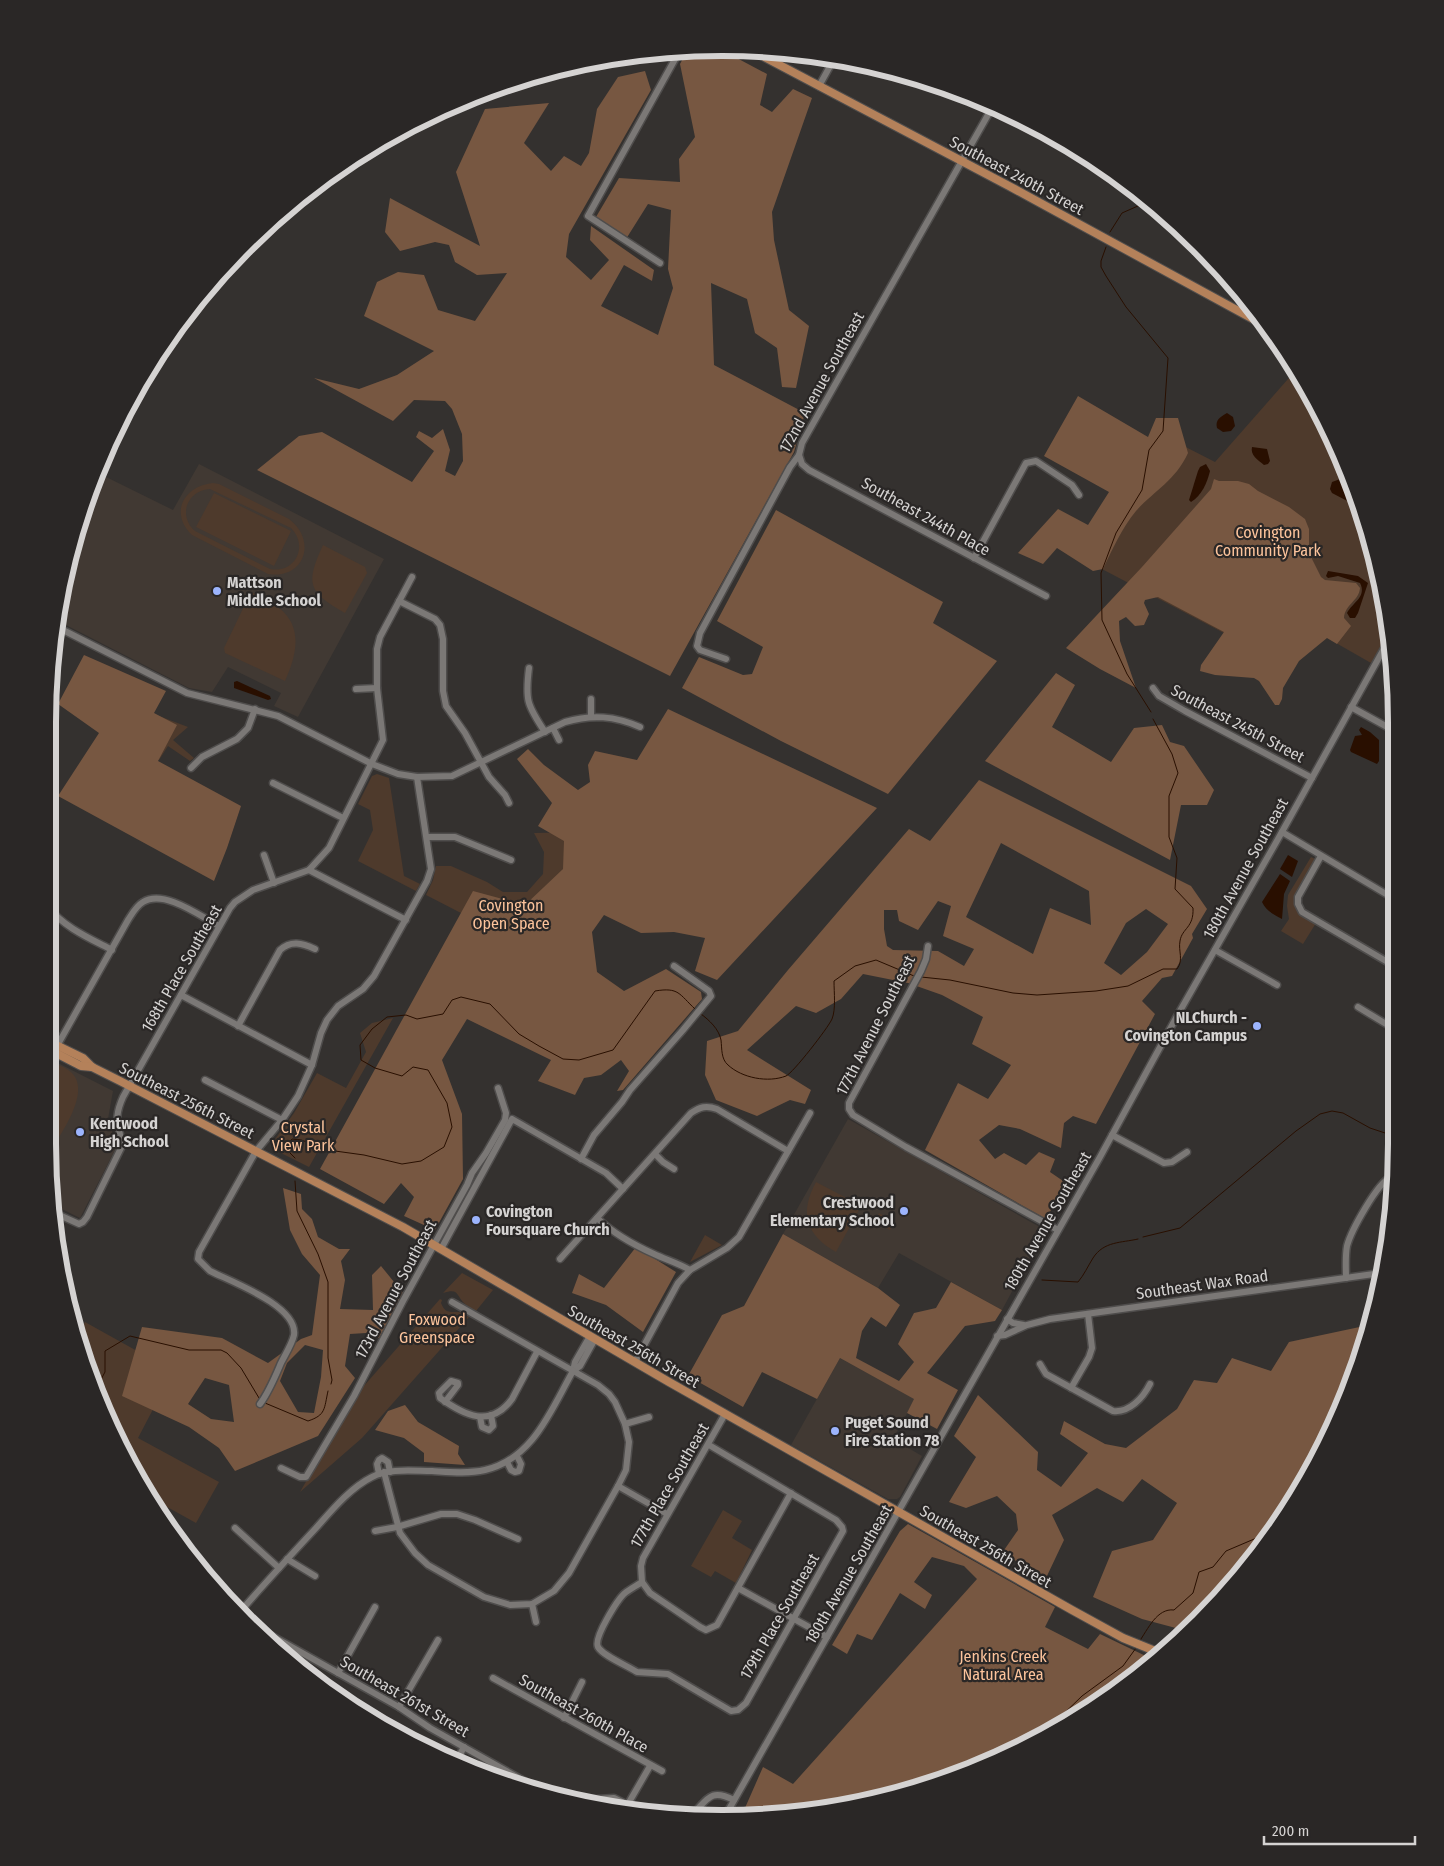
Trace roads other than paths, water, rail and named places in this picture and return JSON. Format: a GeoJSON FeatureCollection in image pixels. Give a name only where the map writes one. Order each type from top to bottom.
{"type":"FeatureCollection","features":[{"type":"Feature","properties":{"kind":"main road","name":"Southeast 240th Street"},"geometry":{"type":"LineString","coordinates":[[768,58],[1250,318]]}},
{"type":"Feature","properties":{"kind":"main road","name":"Southeast 256th Street"},"geometry":{"type":"LineString","coordinates":[[57,1046],[84,1058],[92,1067],[438,1247],[725,1414],[1110,1631],[1137,1645],[1154,1651]]}},
{"type":"Feature","properties":{"kind":"main road","name":"Southeast 256th Street"},"geometry":{"type":"LineString","coordinates":[[56,1054],[81,1066],[92,1067]]}},
{"type":"Feature","properties":{"kind":"street"},"geometry":{"type":"LineString","coordinates":[[660,263],[588,216],[676,58]]}},
{"type":"Feature","properties":{"kind":"street"},"geometry":{"type":"LineString","coordinates":[[819,86],[830,65]]}},
{"type":"Feature","properties":{"kind":"street","name":"172nd Avenue Southeast"},"geometry":{"type":"LineString","coordinates":[[726,659],[700,650],[697,646],[698,639],[790,467],[799,454],[802,442],[989,113]]}},
{"type":"Feature","properties":{"kind":"street","name":"Southeast 244th Place"},"geometry":{"type":"LineString","coordinates":[[799,454],[802,464],[810,470],[1046,596]]}},
{"type":"Feature","properties":{"kind":"street"},"geometry":{"type":"LineString","coordinates":[[974,558],[1026,463],[1036,462],[1072,485],[1079,495]]}},
{"type":"Feature","properties":{"kind":"street","name":"168th Place Southeast"},"geometry":{"type":"LineString","coordinates":[[61,1216],[79,1224],[88,1217],[121,1148],[122,1138],[116,1122],[117,1111],[129,1086],[219,926],[235,902],[253,890],[309,870],[329,848],[372,764],[384,736],[377,688],[378,644],[412,577]]}},
{"type":"Feature","properties":{"kind":"street"},"geometry":{"type":"LineString","coordinates":[[399,601],[434,619],[440,625],[443,639],[442,691],[446,706],[465,733],[488,776],[509,803]]}},
{"type":"Feature","properties":{"kind":"street"},"geometry":{"type":"LineString","coordinates":[[63,630],[187,693],[278,716],[372,764],[398,774],[417,777],[452,776],[565,722],[592,716],[616,718],[640,727]]}},
{"type":"Feature","properties":{"kind":"street","name":"180th Avenue Southeast"},"geometry":{"type":"LineString","coordinates":[[729,1810],[900,1512],[1383,649]]}},
{"type":"Feature","properties":{"kind":"street"},"geometry":{"type":"LineString","coordinates":[[529,668],[526,691],[530,707],[544,732]]}},
{"type":"Feature","properties":{"kind":"street"},"geometry":{"type":"LineString","coordinates":[[356,689],[377,688]]}},
{"type":"Feature","properties":{"kind":"street","name":"Southeast 245th Street"},"geometry":{"type":"LineString","coordinates":[[1153,688],[1159,696],[1185,711],[1312,778]]}},
{"type":"Feature","properties":{"kind":"street"},"geometry":{"type":"LineString","coordinates":[[591,699],[592,716]]}},
{"type":"Feature","properties":{"kind":"street"},"geometry":{"type":"LineString","coordinates":[[1351,706],[1388,727]]}},
{"type":"Feature","properties":{"kind":"street"},"geometry":{"type":"LineString","coordinates":[[191,768],[202,757],[237,739],[248,728],[255,709]]}},
{"type":"Feature","properties":{"kind":"street"},"geometry":{"type":"LineString","coordinates":[[553,728],[559,740]]}},
{"type":"Feature","properties":{"kind":"street"},"geometry":{"type":"LineString","coordinates":[[260,1404],[294,1336],[291,1323],[286,1313],[272,1302],[210,1271],[198,1259],[199,1252],[256,1151],[282,1120],[298,1096],[312,1065],[327,1020],[338,1006],[370,982],[429,876],[431,869],[427,836],[417,777]]}},
{"type":"Feature","properties":{"kind":"street"},"geometry":{"type":"LineString","coordinates":[[273,783],[344,818]]}},
{"type":"Feature","properties":{"kind":"street"},"geometry":{"type":"LineString","coordinates":[[1282,832],[1388,895]]}},
{"type":"Feature","properties":{"kind":"street"},"geometry":{"type":"LineString","coordinates":[[427,836],[455,837],[511,860]]}},
{"type":"Feature","properties":{"kind":"street"},"geometry":{"type":"LineString","coordinates":[[264,855],[274,883]]}},
{"type":"Feature","properties":{"kind":"street"},"geometry":{"type":"LineString","coordinates":[[1321,856],[1298,897],[1298,904],[1302,912],[1388,962]]}},
{"type":"Feature","properties":{"kind":"street"},"geometry":{"type":"LineString","coordinates":[[309,870],[406,920]]}},
{"type":"Feature","properties":{"kind":"street"},"geometry":{"type":"LineString","coordinates":[[57,1046],[135,909],[142,902],[159,898],[169,900],[219,926]]}},
{"type":"Feature","properties":{"kind":"street"},"geometry":{"type":"LineString","coordinates":[[56,916],[73,929],[112,950]]}},
{"type":"Feature","properties":{"kind":"street"},"geometry":{"type":"LineString","coordinates":[[238,1026],[280,950],[288,944],[300,943],[315,949]]}},
{"type":"Feature","properties":{"kind":"street","name":"177th Avenue Southeast"},"geometry":{"type":"LineString","coordinates":[[928,946],[926,959],[921,971],[849,1103],[849,1108],[853,1115],[906,1147],[1058,1230]]}},
{"type":"Feature","properties":{"kind":"street"},"geometry":{"type":"LineString","coordinates":[[1215,950],[1277,985]]}},
{"type":"Feature","properties":{"kind":"street"},"geometry":{"type":"LineString","coordinates":[[581,1159],[594,1135],[711,996],[709,991],[674,966]]}},
{"type":"Feature","properties":{"kind":"street"},"geometry":{"type":"LineString","coordinates":[[181,995],[312,1065]]}},
{"type":"Feature","properties":{"kind":"street"},"geometry":{"type":"LineString","coordinates":[[1358,1007],[1388,1025]]}},
{"type":"Feature","properties":{"kind":"street"},"geometry":{"type":"LineString","coordinates":[[205,1080],[282,1120]]}},
{"type":"Feature","properties":{"kind":"street","name":"173rd Avenue Southeast"},"geometry":{"type":"LineString","coordinates":[[281,1468],[300,1477],[306,1477],[354,1396],[438,1247],[472,1173],[505,1120],[506,1113],[498,1088]]}},
{"type":"Feature","properties":{"kind":"street"},"geometry":{"type":"LineString","coordinates":[[560,1259],[691,1113],[703,1107],[716,1109],[788,1151]]}},
{"type":"Feature","properties":{"kind":"street"},"geometry":{"type":"LineString","coordinates":[[635,1362],[678,1283],[690,1270],[727,1248],[739,1236],[810,1112]]}},
{"type":"Feature","properties":{"kind":"street"},"geometry":{"type":"LineString","coordinates":[[438,1247],[512,1119],[606,1173],[623,1189]]}},
{"type":"Feature","properties":{"kind":"street"},"geometry":{"type":"LineString","coordinates":[[1112,1135],[1165,1163],[1172,1162],[1187,1152]]}},
{"type":"Feature","properties":{"kind":"street"},"geometry":{"type":"LineString","coordinates":[[654,1154],[674,1169]]}},
{"type":"Feature","properties":{"kind":"street"},"geometry":{"type":"LineString","coordinates":[[1346,1278],[1345,1257],[1351,1236],[1380,1184],[1386,1180]]}},
{"type":"Feature","properties":{"kind":"street"},"geometry":{"type":"LineString","coordinates":[[597,1218],[608,1229],[653,1254],[675,1261],[690,1270]]}},
{"type":"Feature","properties":{"kind":"street","name":"Southeast Wax Road"},"geometry":{"type":"LineString","coordinates":[[997,1336],[1005,1336],[1027,1325],[1050,1319],[1375,1274]]}},
{"type":"Feature","properties":{"kind":"street"},"geometry":{"type":"LineString","coordinates":[[384,1473],[397,1526],[415,1553],[428,1565],[484,1598],[510,1606],[532,1604],[554,1591],[569,1574],[626,1470],[629,1442],[625,1424],[609,1394],[598,1385],[452,1302]]}},
{"type":"Feature","properties":{"kind":"street"},"geometry":{"type":"LineString","coordinates":[[1071,1388],[1089,1357],[1092,1348],[1088,1314]]}},
{"type":"Feature","properties":{"kind":"street"},"geometry":{"type":"LineString","coordinates":[[1007,1319],[1019,1325],[1027,1325]]}},
{"type":"Feature","properties":{"kind":"street"},"geometry":{"type":"LineString","coordinates":[[244,1607],[320,1524],[360,1485],[384,1473],[468,1472],[484,1470],[516,1456],[535,1438],[573,1371],[580,1366],[592,1337]]}},
{"type":"Feature","properties":{"kind":"street"},"geometry":{"type":"LineString","coordinates":[[445,1402],[467,1415],[480,1417],[491,1415],[509,1404],[537,1352]]}},
{"type":"Feature","properties":{"kind":"street"},"geometry":{"type":"LineString","coordinates":[[1040,1364],[1046,1374],[1108,1410],[1118,1412],[1134,1404],[1145,1394],[1150,1384]]}},
{"type":"Feature","properties":{"kind":"street","name":"177th Place Southeast"},"geometry":{"type":"LineString","coordinates":[[642,1582],[641,1566],[643,1558],[725,1414]]}},
{"type":"Feature","properties":{"kind":"street"},"geometry":{"type":"LineString","coordinates":[[480,1417],[482,1427],[489,1430],[493,1426],[491,1415]]}},
{"type":"Feature","properties":{"kind":"street"},"geometry":{"type":"LineString","coordinates":[[625,1424],[649,1417]]}},
{"type":"Feature","properties":{"kind":"street"},"geometry":{"type":"LineString","coordinates":[[642,1582],[650,1592],[706,1630],[717,1625],[790,1493],[709,1445]]}},
{"type":"Feature","properties":{"kind":"street"},"geometry":{"type":"LineString","coordinates":[[506,1462],[513,1472],[519,1471],[522,1464],[516,1456]]}},
{"type":"Feature","properties":{"kind":"street"},"geometry":{"type":"LineString","coordinates":[[618,1486],[668,1514]]}},
{"type":"Feature","properties":{"kind":"street","name":"179th Place Southeast"},"geometry":{"type":"LineString","coordinates":[[642,1582],[619,1599],[598,1636],[597,1644],[602,1651],[637,1672],[644,1674],[664,1673],[731,1711],[738,1710],[746,1702],[841,1536],[842,1527],[836,1520],[790,1493]]}},
{"type":"Feature","properties":{"kind":"street"},"geometry":{"type":"LineString","coordinates":[[375,1531],[441,1514],[457,1514],[518,1539]]}},
{"type":"Feature","properties":{"kind":"street"},"geometry":{"type":"LineString","coordinates":[[235,1528],[279,1568]]}},
{"type":"Feature","properties":{"kind":"street"},"geometry":{"type":"LineString","coordinates":[[287,1559],[315,1576]]}},
{"type":"Feature","properties":{"kind":"street"},"geometry":{"type":"LineString","coordinates":[[738,1588],[827,1637]]}},
{"type":"Feature","properties":{"kind":"street"},"geometry":{"type":"LineString","coordinates":[[532,1604],[536,1622]]}},
{"type":"Feature","properties":{"kind":"street"},"geometry":{"type":"LineString","coordinates":[[338,1673],[375,1607]]}},
{"type":"Feature","properties":{"kind":"street","name":"Southeast 261st Street"},"geometry":{"type":"LineString","coordinates":[[274,1636],[399,1707],[430,1728],[506,1773]]}},
{"type":"Feature","properties":{"kind":"street"},"geometry":{"type":"LineString","coordinates":[[399,1707],[438,1640]]}},
{"type":"Feature","properties":{"kind":"street","name":"Southeast 260th Place"},"geometry":{"type":"LineString","coordinates":[[493,1678],[662,1771]]}},
{"type":"Feature","properties":{"kind":"street"},"geometry":{"type":"LineString","coordinates":[[564,1718],[582,1682]]}},
{"type":"Feature","properties":{"kind":"street"},"geometry":{"type":"LineString","coordinates":[[459,1755],[464,1747]]}},
{"type":"Feature","properties":{"kind":"street"},"geometry":{"type":"LineString","coordinates":[[631,1803],[650,1766]]}},
{"type":"Feature","properties":{"kind":"street"},"geometry":{"type":"LineString","coordinates":[[697,1809],[713,1795],[722,1795],[734,1800]]}},
{"type":"Feature","properties":{"kind":"street"},"geometry":{"type":"LineString","coordinates":[[602,1799],[614,1798],[623,1802]]}},
{"type":"Feature","properties":{"kind":"waterway"},"geometry":{"type":"LineString","coordinates":[[1110,232],[1122,213],[1141,205]]}},
{"type":"Feature","properties":{"kind":"waterway"},"geometry":{"type":"LineString","coordinates":[[1106,247],[1101,261],[1101,267],[1106,276],[1126,307],[1168,358],[1163,431],[1149,450],[1142,490],[1116,533],[1101,573],[1102,620],[1127,674],[1151,712]]}},
{"type":"Feature","properties":{"kind":"waterway"},"geometry":{"type":"LineString","coordinates":[[921,977],[950,980],[1013,993],[1037,995],[1096,991],[1128,986],[1163,969],[1177,969],[1180,962],[1181,937],[1192,920],[1193,908],[1175,889],[1177,858],[1169,837],[1169,796],[1178,773],[1172,754],[1153,719]]}},
{"type":"Feature","properties":{"kind":"waterway"},"geometry":{"type":"LineString","coordinates":[[701,1014],[718,1032],[723,1057],[728,1065],[748,1076],[763,1079],[779,1078],[786,1076],[796,1067],[832,1019],[834,981],[855,966],[876,960],[914,976]]}},
{"type":"Feature","properties":{"kind":"waterway"},"geometry":{"type":"LineString","coordinates":[[295,1158],[289,1152],[288,1144],[292,1139],[335,1151],[364,1155],[402,1164],[421,1161],[444,1147],[452,1127],[447,1103],[428,1070],[413,1067],[402,1076],[375,1068],[361,1060],[360,1045],[372,1029],[387,1017],[406,1015],[417,1019],[443,1014],[452,1000],[461,997],[490,1004],[519,1034],[563,1059],[579,1060],[613,1050],[655,991],[674,991],[695,1009]]}},
{"type":"Feature","properties":{"kind":"waterway"},"geometry":{"type":"LineString","coordinates":[[1143,1237],[1180,1228],[1296,1131],[1320,1114],[1332,1111],[1343,1113],[1370,1128],[1388,1133]]}},
{"type":"Feature","properties":{"kind":"waterway"},"geometry":{"type":"LineString","coordinates":[[295,1181],[297,1211],[318,1254],[328,1282],[328,1358],[331,1384]]}},
{"type":"Feature","properties":{"kind":"waterway"},"geometry":{"type":"LineString","coordinates":[[1042,1280],[1078,1282],[1097,1252],[1102,1248],[1138,1239]]}},
{"type":"Feature","properties":{"kind":"waterway"},"geometry":{"type":"LineString","coordinates":[[100,1381],[105,1372],[105,1351],[130,1336],[189,1350],[221,1350],[227,1353],[241,1368],[259,1398]]}},
{"type":"Feature","properties":{"kind":"waterway"},"geometry":{"type":"LineString","coordinates":[[265,1403],[308,1421],[321,1414],[325,1407],[328,1391]]}},
{"type":"Feature","properties":{"kind":"waterway"},"geometry":{"type":"LineString","coordinates":[[1139,1642],[1158,1616],[1168,1610],[1174,1610],[1193,1593],[1199,1572],[1213,1567],[1226,1551],[1259,1537]]}},
{"type":"Feature","properties":{"kind":"waterway"},"geometry":{"type":"LineString","coordinates":[[1058,1719],[1082,1696],[1123,1666],[1136,1648]]}},
{"type":"Feature","properties":{"kind":"place","name":"Mattson Middle School"},"geometry":{"type":"Point","coordinates":[217,591]}},
{"type":"Feature","properties":{"kind":"place","name":"NLChurch - Covington Campus"},"geometry":{"type":"Point","coordinates":[1257,1026]}},
{"type":"Feature","properties":{"kind":"place","name":"Kentwood High School"},"geometry":{"type":"Point","coordinates":[80,1132]}},
{"type":"Feature","properties":{"kind":"place","name":"Crestwood Elementary School"},"geometry":{"type":"Point","coordinates":[904,1211]}},
{"type":"Feature","properties":{"kind":"place","name":"Covington Foursquare Church"},"geometry":{"type":"Point","coordinates":[476,1220]}},
{"type":"Feature","properties":{"kind":"place","name":"Puget Sound Fire Station 78"},"geometry":{"type":"Point","coordinates":[835,1431]}},
{"type":"Feature","properties":{"kind":"park label","name":"Covington Community Park"},"geometry":{"type":"Point","coordinates":[1268,541]}},
{"type":"Feature","properties":{"kind":"park label","name":"Covington Open Space"},"geometry":{"type":"Point","coordinates":[511,914]}},
{"type":"Feature","properties":{"kind":"park label","name":"Crystal View Park"},"geometry":{"type":"Point","coordinates":[303,1136]}},
{"type":"Feature","properties":{"kind":"park label","name":"Foxwood Greenspace"},"geometry":{"type":"Point","coordinates":[437,1328]}},
{"type":"Feature","properties":{"kind":"park label","name":"Jenkins Creek Natural Area"},"geometry":{"type":"Point","coordinates":[1003,1665]}}]}
